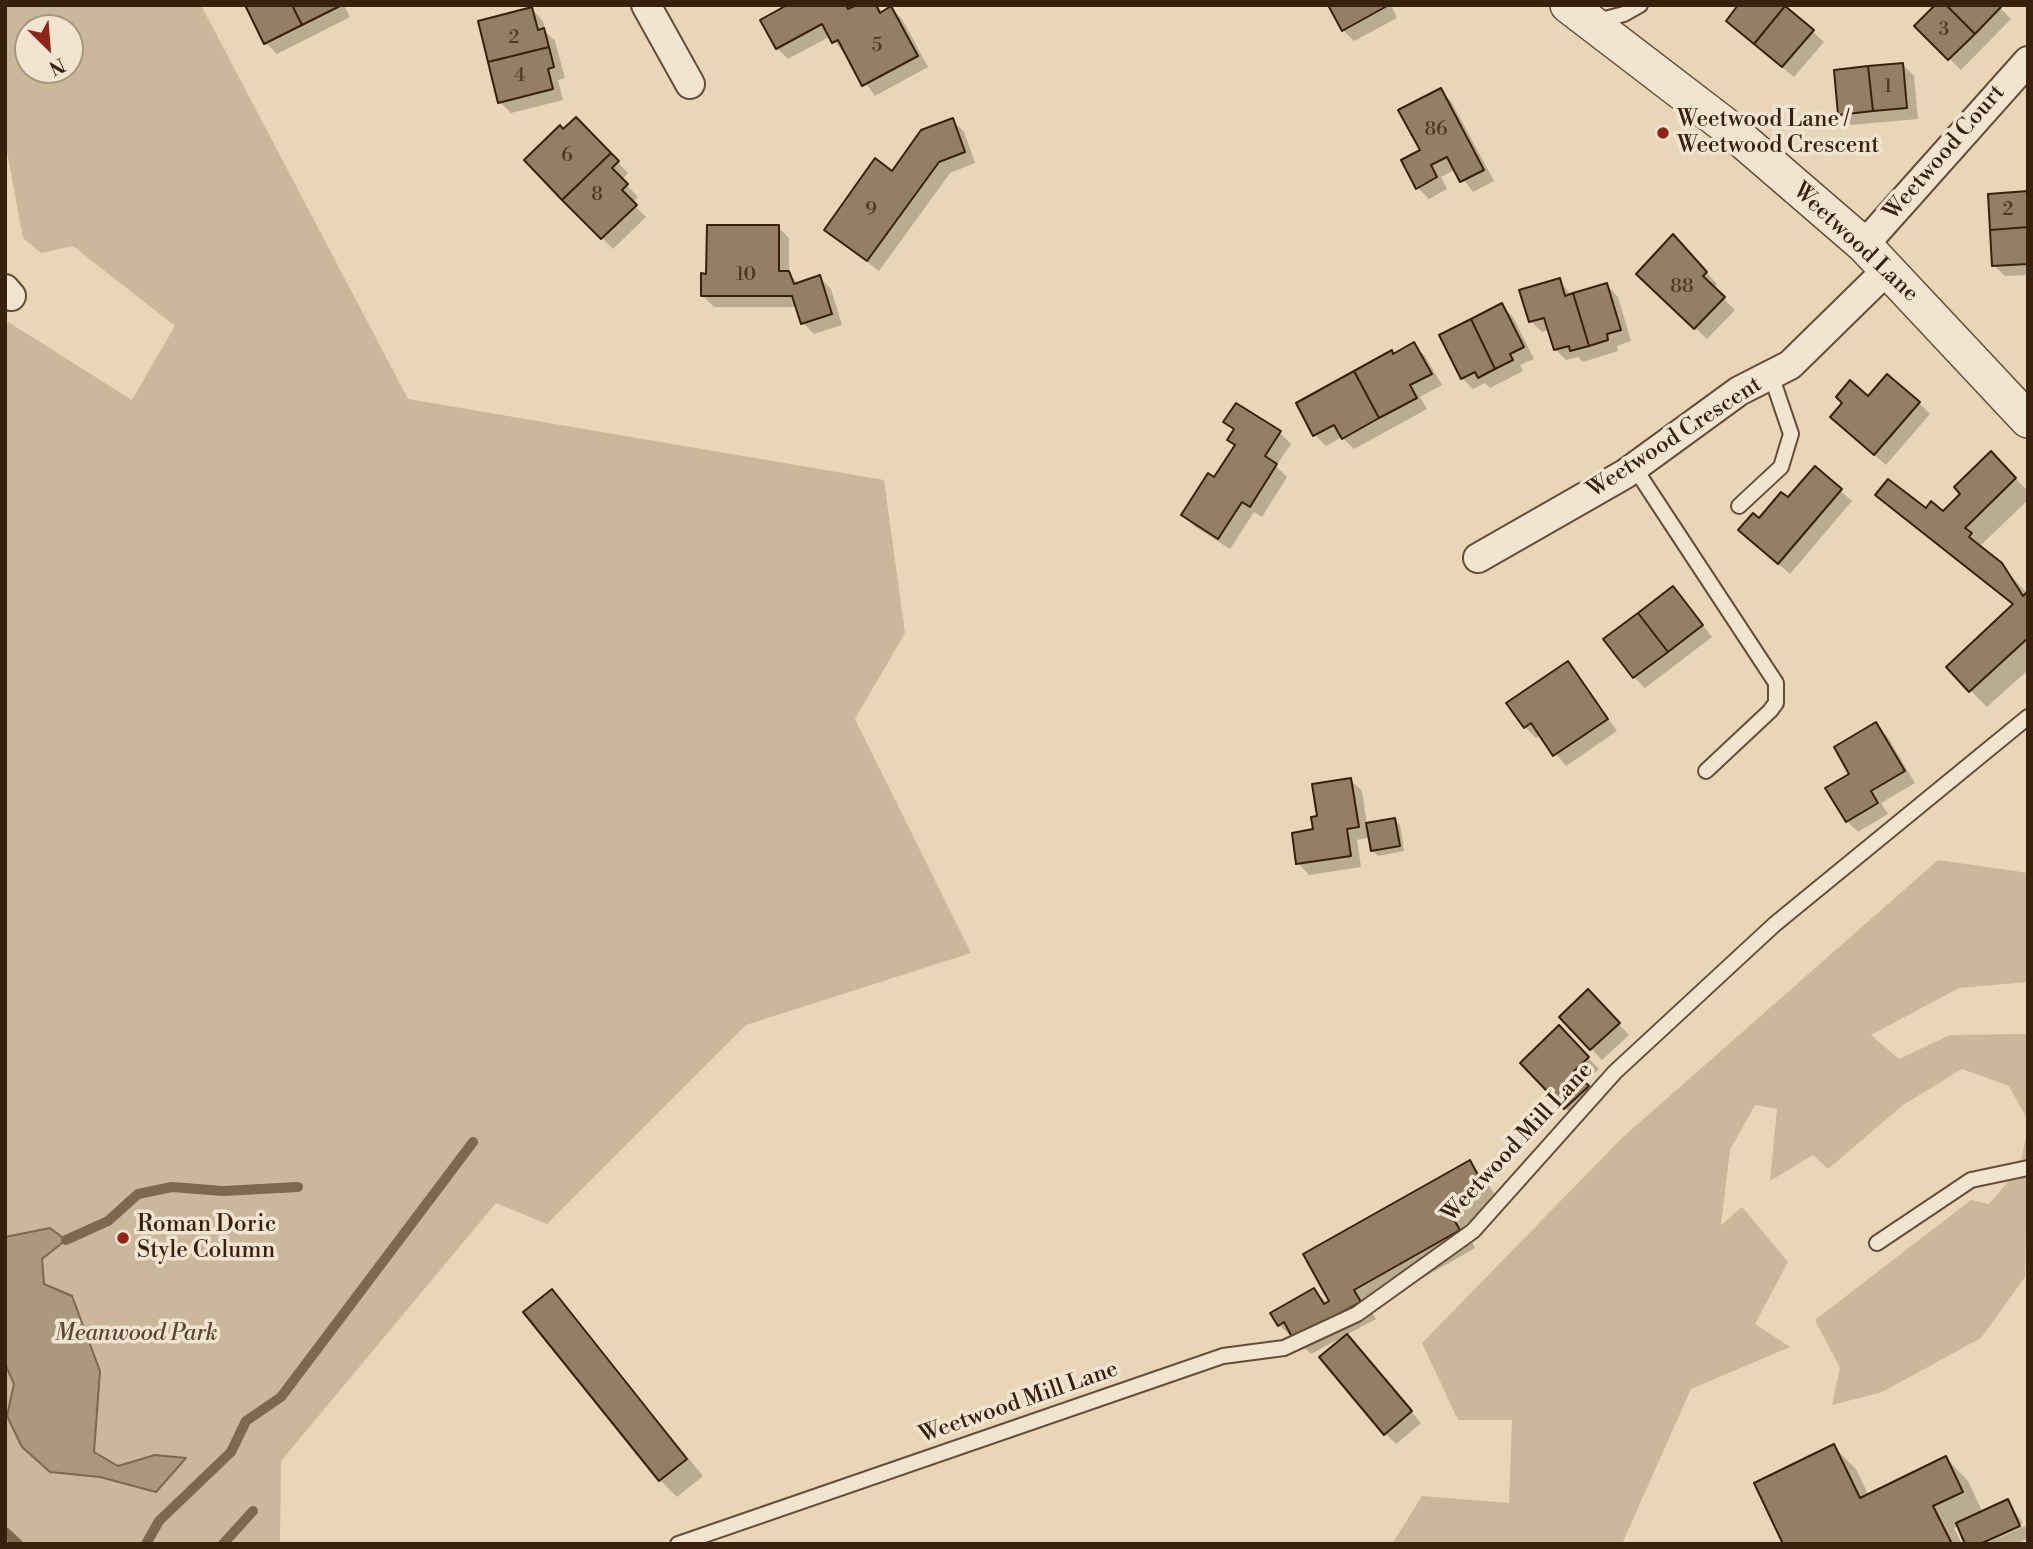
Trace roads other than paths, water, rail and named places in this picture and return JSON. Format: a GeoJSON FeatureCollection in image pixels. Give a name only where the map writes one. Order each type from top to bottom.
{"type":"FeatureCollection","features":[{"type":"Feature","properties":{"kind":"street"},"geometry":{"type":"LineString","coordinates":[[646,5],[690,84]]}},
{"type":"Feature","properties":{"kind":"street","name":"Weetwood Lane"},"geometry":{"type":"LineString","coordinates":[[1578,14],[1726,127],[1876,257],[2028,420]]}},
{"type":"Feature","properties":{"kind":"street","name":"Weetwood Court"},"geometry":{"type":"LineString","coordinates":[[1876,257],[2028,61]]}},
{"type":"Feature","properties":{"kind":"street","name":"Weetwood Crescent"},"geometry":{"type":"LineString","coordinates":[[1478,558],[1634,467],[1739,391],[1790,365],[1876,257]]}},
{"type":"Feature","properties":{"kind":"lane"},"geometry":{"type":"LineString","coordinates":[[1578,14],[1624,14],[1640,5]]}},
{"type":"Feature","properties":{"kind":"lane"},"geometry":{"type":"LineString","coordinates":[[1739,506],[1781,467],[1791,434],[1771,375]]}},
{"type":"Feature","properties":{"kind":"lane"},"geometry":{"type":"LineString","coordinates":[[1634,467],[1776,683],[1776,703],[1770,711],[1706,771]]}},
{"type":"Feature","properties":{"kind":"lane","name":"Weetwood Mill Lane"},"geometry":{"type":"LineString","coordinates":[[678,1544],[1223,1356],[1284,1348],[1357,1314],[1473,1231],[1625,1062],[1775,924],[2028,717]]}},
{"type":"Feature","properties":{"kind":"lane"},"geometry":{"type":"LineString","coordinates":[[1877,1243],[1971,1180],[2028,1168]]}},
{"type":"Feature","properties":{"kind":"waterway"},"geometry":{"type":"LineString","coordinates":[[146,1544],[159,1521],[231,1452],[246,1421],[281,1397],[473,1142]]}},
{"type":"Feature","properties":{"kind":"waterway"},"geometry":{"type":"LineString","coordinates":[[66,1240],[108,1221],[138,1194],[172,1187],[223,1191],[298,1187]]}},
{"type":"Feature","properties":{"kind":"waterway"},"geometry":{"type":"LineString","coordinates":[[223,1544],[253,1511]]}},
{"type":"Feature","properties":{"kind":"waterway"},"geometry":{"type":"LineString","coordinates":[[5,1532],[18,1544]]}},
{"type":"Feature","properties":{"kind":"place","name":"Weetwood Lane / Weetwood Crescent"},"geometry":{"type":"Point","coordinates":[1663,133]}},
{"type":"Feature","properties":{"kind":"place","name":"Roman Doric Style Column"},"geometry":{"type":"Point","coordinates":[123,1238]}},
{"type":"Feature","properties":{"kind":"park label","name":"Meanwood Park"},"geometry":{"type":"Point","coordinates":[136,1334]}}]}
